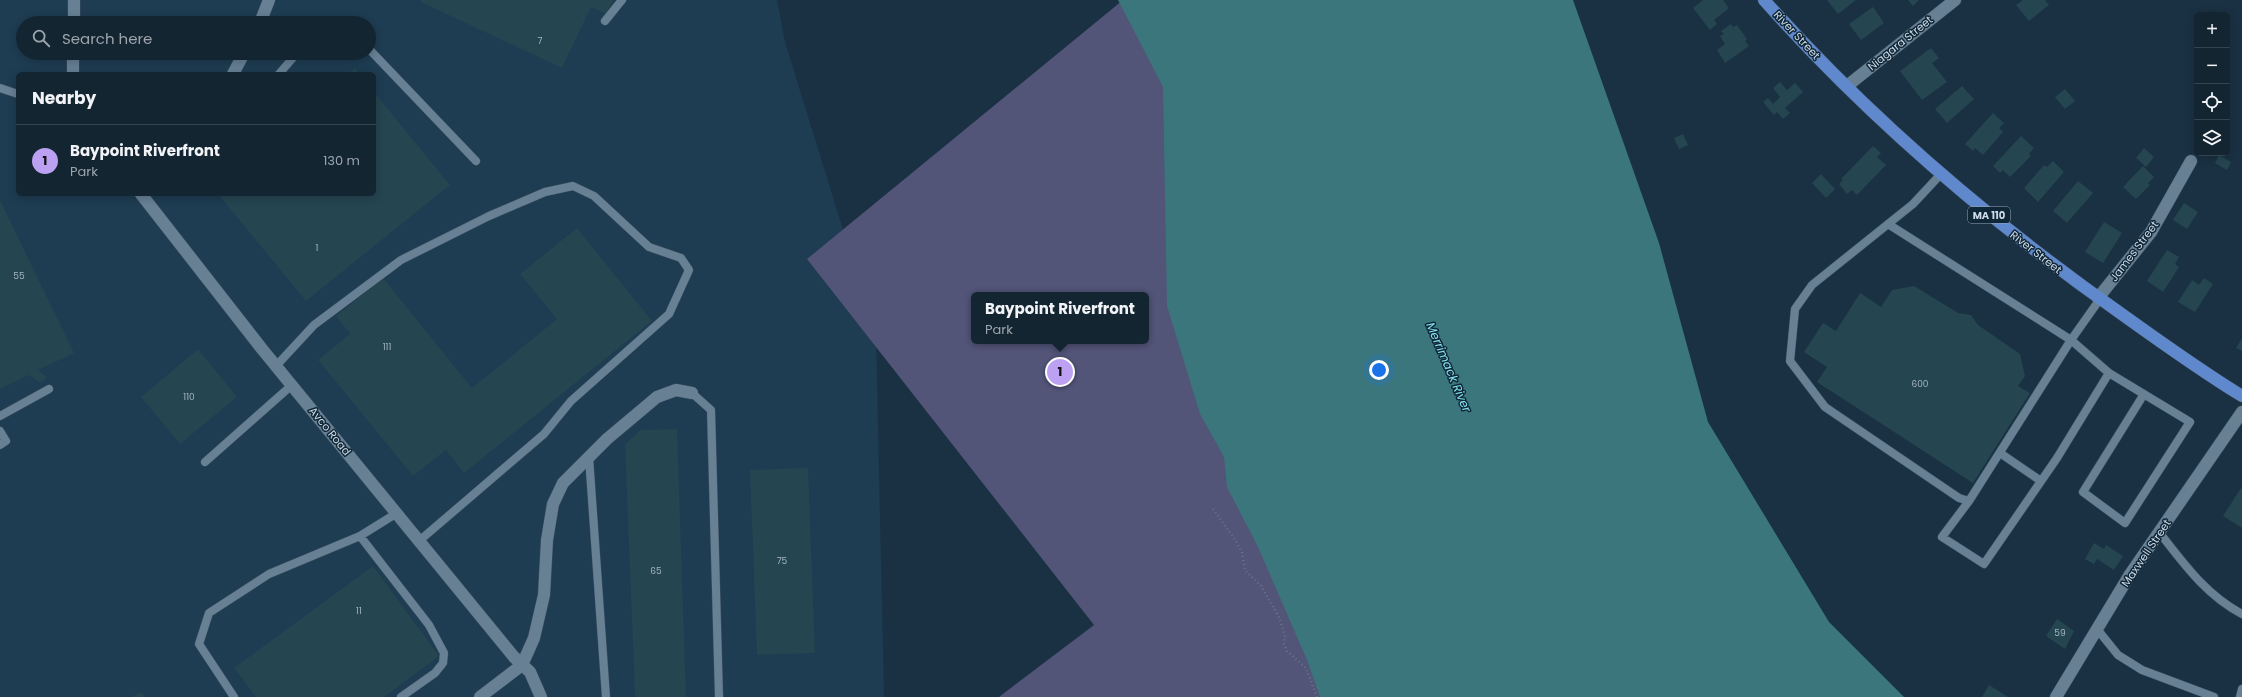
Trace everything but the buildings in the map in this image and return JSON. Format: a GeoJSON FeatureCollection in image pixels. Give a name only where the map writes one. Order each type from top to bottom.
{"type":"FeatureCollection","features":[{"type":"Feature","properties":{"kind":"main road","name":"River Street"},"geometry":{"type":"LineString","coordinates":[[1764,0],[1847,86],[1940,175],[2056,268],[2199,370],[2242,396]]}},
{"type":"Feature","properties":{"kind":"street"},"geometry":{"type":"LineString","coordinates":[[74,0],[74,16]]}},
{"type":"Feature","properties":{"kind":"street"},"geometry":{"type":"LineString","coordinates":[[263,16],[269,0]]}},
{"type":"Feature","properties":{"kind":"street","name":"Niagara Street"},"geometry":{"type":"LineString","coordinates":[[1847,86],[1955,0]]}},
{"type":"Feature","properties":{"kind":"street"},"geometry":{"type":"LineString","coordinates":[[73,60],[73,72]]}},
{"type":"Feature","properties":{"kind":"street"},"geometry":{"type":"LineString","coordinates":[[237,72],[241,60]]}},
{"type":"Feature","properties":{"kind":"street","name":"James Street"},"geometry":{"type":"LineString","coordinates":[[2099,298],[2151,232],[2191,161]]}},
{"type":"Feature","properties":{"kind":"street","name":"Avco Road"},"geometry":{"type":"LineString","coordinates":[[143,196],[292,386],[522,665],[530,672],[541,697]]}},
{"type":"Feature","properties":{"kind":"street"},"geometry":{"type":"LineString","coordinates":[[480,697],[522,665],[534,638],[544,595],[547,540],[553,504],[563,483],[607,439],[657,397],[676,390],[692,393]]}},
{"type":"Feature","properties":{"kind":"street","name":"Maxwell Street"},"geometry":{"type":"LineString","coordinates":[[2056,697],[2097,629],[2159,532],[2242,412]]}},
{"type":"Feature","properties":{"kind":"lane"},"geometry":{"type":"LineString","coordinates":[[605,21],[622,0]]}},
{"type":"Feature","properties":{"kind":"lane"},"geometry":{"type":"LineString","coordinates":[[376,56],[476,161]]}},
{"type":"Feature","properties":{"kind":"lane"},"geometry":{"type":"LineString","coordinates":[[281,72],[291,60]]}},
{"type":"Feature","properties":{"kind":"lane"},"geometry":{"type":"LineString","coordinates":[[0,88],[16,93]]}},
{"type":"Feature","properties":{"kind":"lane"},"geometry":{"type":"LineString","coordinates":[[1940,175],[1914,204],[1812,285],[1794,309],[1790,361],[1825,407],[1959,498],[1969,501]]}},
{"type":"Feature","properties":{"kind":"lane"},"geometry":{"type":"LineString","coordinates":[[276,366],[314,325],[401,260],[489,216],[545,192],[573,186],[594,196],[649,247],[681,258],[688,270],[669,314],[571,401],[544,434],[419,541]]}},
{"type":"Feature","properties":{"kind":"lane"},"geometry":{"type":"LineString","coordinates":[[1888,224],[2071,340],[2109,373],[2144,394],[2190,422],[2125,523],[2083,492],[2144,394]]}},
{"type":"Feature","properties":{"kind":"lane"},"geometry":{"type":"LineString","coordinates":[[2099,298],[1969,501],[1942,537],[1984,564],[2041,481],[2109,373]]}},
{"type":"Feature","properties":{"kind":"lane"},"geometry":{"type":"LineString","coordinates":[[205,462],[292,386]]}},
{"type":"Feature","properties":{"kind":"lane"},"geometry":{"type":"LineString","coordinates":[[0,416],[49,390]]}},
{"type":"Feature","properties":{"kind":"lane"},"geometry":{"type":"LineString","coordinates":[[692,393],[711,410],[719,697]]}},
{"type":"Feature","properties":{"kind":"lane"},"geometry":{"type":"LineString","coordinates":[[0,431],[6,441],[0,445]]}},
{"type":"Feature","properties":{"kind":"lane"},"geometry":{"type":"LineString","coordinates":[[2000,453],[2041,481]]}},
{"type":"Feature","properties":{"kind":"lane"},"geometry":{"type":"LineString","coordinates":[[589,457],[606,697]]}},
{"type":"Feature","properties":{"kind":"lane"},"geometry":{"type":"LineString","coordinates":[[234,697],[199,644],[209,614],[269,574],[360,536],[397,513]]}},
{"type":"Feature","properties":{"kind":"lane"},"geometry":{"type":"LineString","coordinates":[[2159,532],[2198,582],[2228,607],[2242,614]]}},
{"type":"Feature","properties":{"kind":"lane"},"geometry":{"type":"LineString","coordinates":[[360,536],[429,625],[444,653],[443,663],[435,673],[401,697]]}},
{"type":"Feature","properties":{"kind":"lane"},"geometry":{"type":"LineString","coordinates":[[2097,629],[2118,655],[2142,670],[2214,697]]}},
{"type":"Feature","properties":{"kind":"lane"},"geometry":{"type":"LineString","coordinates":[[2240,697],[2242,689]]}},
{"type":"Feature","properties":{"kind":"path"},"geometry":{"type":"LineString","coordinates":[[1213,509],[1242,552],[1245,570],[1263,590],[1278,615],[1285,635],[1284,644],[1287,651],[1306,668],[1317,697]]}},
{"type":"Feature","properties":{"kind":"shaded area"},"geometry":{"type":"Polygon","coordinates":[[[0,0],[777,0],[785,42],[876,336],[884,697],[0,697],[0,0]]]}},
{"type":"Feature","properties":{"kind":"shaded area"},"geometry":{"type":"Polygon","coordinates":[[[1123,0],[1140,0],[1337,697],[999,697],[1094,625],[807,259],[1123,0]]]}},
{"type":"Feature","properties":{"kind":"water","name":"Merrimack River"},"geometry":{"type":"Polygon","coordinates":[[[1118,0],[1573,0],[1659,243],[1708,422],[1829,622],[1904,697],[1320,697],[1307,660],[1258,547],[1227,487],[1224,457],[1200,414],[1167,306],[1163,87],[1118,0]]]}},
{"type":"Feature","properties":{"kind":"place","name":"Baypoint Riverfront"},"geometry":{"type":"Point","coordinates":[1060,372]}}]}
